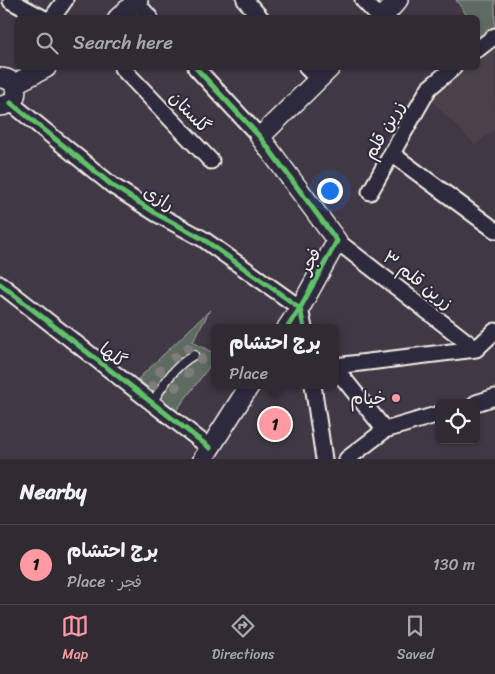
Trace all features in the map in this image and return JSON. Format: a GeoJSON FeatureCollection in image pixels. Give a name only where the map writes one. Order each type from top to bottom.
{"type":"FeatureCollection","features":[{"type":"Feature","properties":{"kind":"street"},"geometry":{"type":"LineString","coordinates":[[11,0],[38,15]]}},
{"type":"Feature","properties":{"kind":"street"},"geometry":{"type":"LineString","coordinates":[[54,15],[65,0]]}},
{"type":"Feature","properties":{"kind":"street"},"geometry":{"type":"LineString","coordinates":[[245,0],[258,15]]}},
{"type":"Feature","properties":{"kind":"street"},"geometry":{"type":"LineString","coordinates":[[363,0],[378,15]]}},
{"type":"Feature","properties":{"kind":"street"},"geometry":{"type":"LineString","coordinates":[[384,15],[398,0]]}},
{"type":"Feature","properties":{"kind":"street"},"geometry":{"type":"LineString","coordinates":[[121,15],[137,1],[148,15]]}},
{"type":"Feature","properties":{"kind":"street"},"geometry":{"type":"LineString","coordinates":[[480,47],[495,36]]}},
{"type":"Feature","properties":{"kind":"street"},"geometry":{"type":"LineString","coordinates":[[7,81],[40,70]]}},
{"type":"Feature","properties":{"kind":"street","name":"گلستان"},"geometry":{"type":"LineString","coordinates":[[124,70],[212,161]]}},
{"type":"Feature","properties":{"kind":"street"},"geometry":{"type":"LineString","coordinates":[[198,70],[260,137],[318,72]]}},
{"type":"Feature","properties":{"kind":"street","name":"زرین قلم"},"geometry":{"type":"LineString","coordinates":[[370,192],[429,88],[451,70]]}},
{"type":"Feature","properties":{"kind":"street"},"geometry":{"type":"LineString","coordinates":[[5,105],[16,96],[16,88],[7,81]]}},
{"type":"Feature","properties":{"kind":"street","name":"رازی"},"geometry":{"type":"LineString","coordinates":[[5,105],[113,186],[157,214],[203,239],[300,308]]}},
{"type":"Feature","properties":{"kind":"street","name":"فجر"},"geometry":{"type":"LineString","coordinates":[[260,137],[337,241],[290,324]]}},
{"type":"Feature","properties":{"kind":"street"},"geometry":{"type":"LineString","coordinates":[[392,154],[495,230]]}},
{"type":"Feature","properties":{"kind":"street","name":"زرین قلم ۳"},"geometry":{"type":"LineString","coordinates":[[337,241],[476,350]]}},
{"type":"Feature","properties":{"kind":"street","name":"گلها"},"geometry":{"type":"LineString","coordinates":[[0,284],[152,403],[206,453]]}},
{"type":"Feature","properties":{"kind":"street"},"geometry":{"type":"LineString","coordinates":[[300,308],[303,324]]}},
{"type":"Feature","properties":{"kind":"street"},"geometry":{"type":"LineString","coordinates":[[339,367],[476,350],[495,331]]}},
{"type":"Feature","properties":{"kind":"street"},"geometry":{"type":"LineString","coordinates":[[339,372],[385,430]]}},
{"type":"Feature","properties":{"kind":"street"},"geometry":{"type":"LineString","coordinates":[[206,453],[247,389]]}},
{"type":"Feature","properties":{"kind":"street"},"geometry":{"type":"LineString","coordinates":[[314,389],[324,459]]}},
{"type":"Feature","properties":{"kind":"street"},"geometry":{"type":"LineString","coordinates":[[480,402],[495,397]]}},
{"type":"Feature","properties":{"kind":"street"},"geometry":{"type":"LineString","coordinates":[[347,459],[385,430],[435,415]]}},
{"type":"Feature","properties":{"kind":"lane"},"geometry":{"type":"LineString","coordinates":[[152,403],[165,382],[185,360],[194,355]]}},
{"type":"Feature","properties":{"kind":"shaded area"},"geometry":{"type":"Polygon","coordinates":[[[495,49],[495,129],[475,145],[428,97],[459,70],[480,70],[480,57],[495,49]]]}},
{"type":"Feature","properties":{"kind":"green space"},"geometry":{"type":"Polygon","coordinates":[[[456,0],[495,0],[495,27],[481,37],[480,15],[467,15],[456,0]]]}},
{"type":"Feature","properties":{"kind":"green space"},"geometry":{"type":"Polygon","coordinates":[[[210,310],[193,342],[211,352],[211,364],[176,411],[138,379],[210,310]]]}},
{"type":"Feature","properties":{"kind":"cycle path"},"geometry":{"type":"LineString","coordinates":[[198,70],[260,137],[337,241],[290,324]]}},
{"type":"Feature","properties":{"kind":"cycle path"},"geometry":{"type":"LineString","coordinates":[[11,103],[113,186],[157,214],[203,239],[300,308],[303,324]]}},
{"type":"Feature","properties":{"kind":"cycle path"},"geometry":{"type":"LineString","coordinates":[[0,284],[210,448]]}},
{"type":"Feature","properties":{"kind":"place","name":"خیام"},"geometry":{"type":"Point","coordinates":[396,398]}},
{"type":"Feature","properties":{"kind":"place","name":"برج احتشام"},"geometry":{"type":"Point","coordinates":[275,424]}}]}
